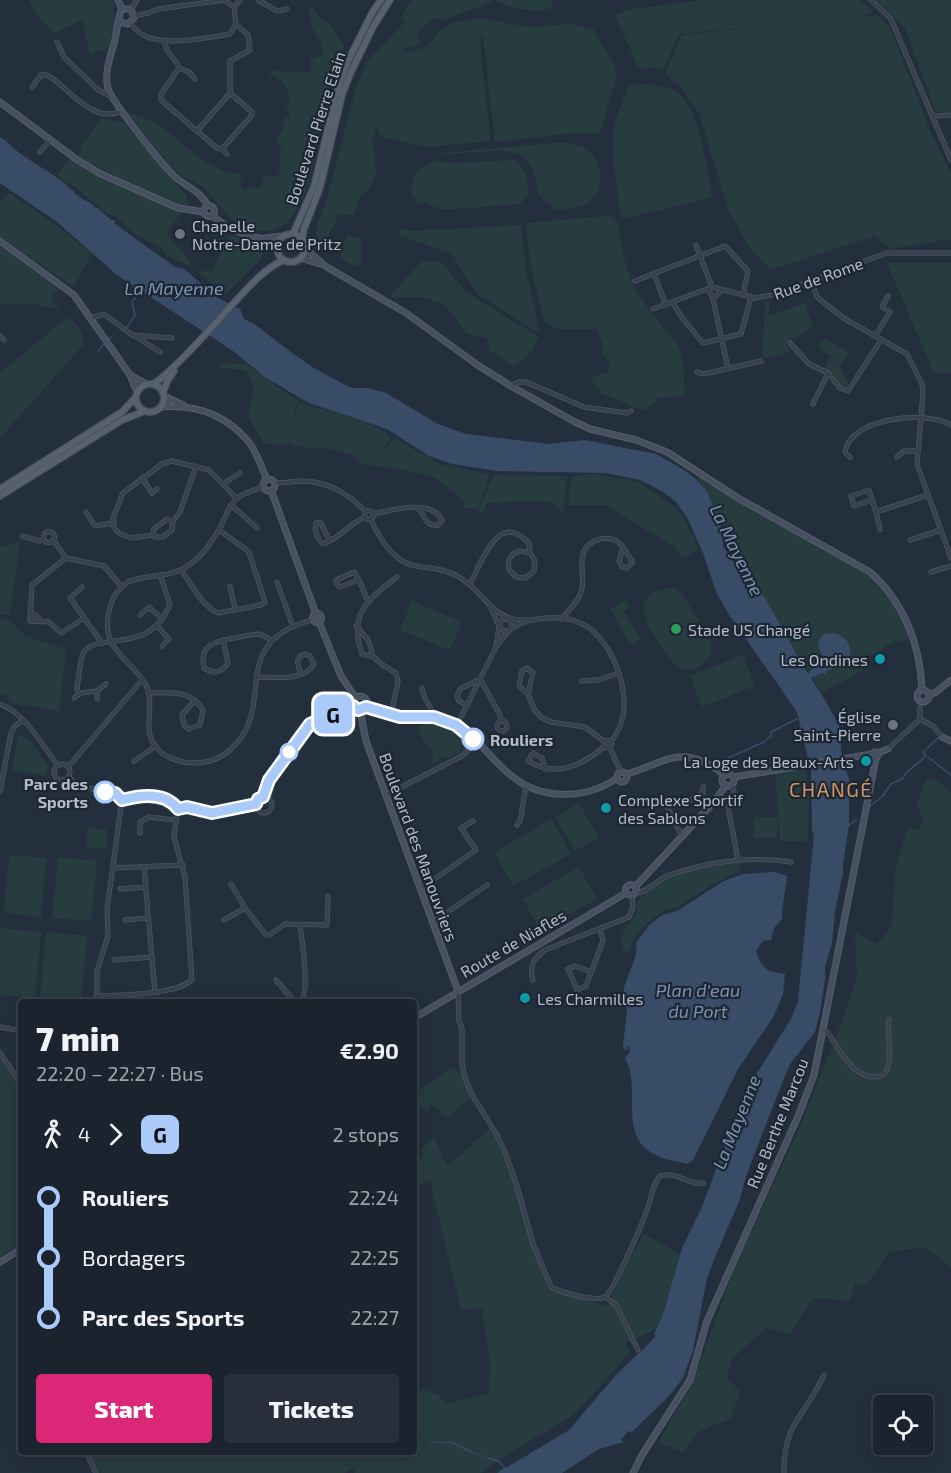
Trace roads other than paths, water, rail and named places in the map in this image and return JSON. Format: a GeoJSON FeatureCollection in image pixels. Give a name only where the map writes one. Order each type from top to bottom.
{"type":"FeatureCollection","features":[{"type":"Feature","properties":{"kind":"main road","name":"Boulevard Pierre Elain"},"geometry":{"type":"LineString","coordinates":[[293,234],[314,186],[336,95],[347,63],[381,0]]}},
{"type":"Feature","properties":{"kind":"main road","name":"Boulevard Pierre Elain"},"geometry":{"type":"LineString","coordinates":[[302,239],[326,168],[345,88],[362,46],[390,0]]}},
{"type":"Feature","properties":{"kind":"main road"},"geometry":{"type":"LineString","coordinates":[[0,489],[122,412],[147,384],[154,384],[185,355],[269,268],[284,260],[294,262],[300,258],[305,249],[302,239],[293,234],[282,236],[269,268]]}},
{"type":"Feature","properties":{"kind":"main road"},"geometry":{"type":"LineString","coordinates":[[277,249],[284,260]]}},
{"type":"Feature","properties":{"kind":"main road"},"geometry":{"type":"LineString","coordinates":[[0,496],[122,420],[160,407],[168,380],[185,355]]}},
{"type":"Feature","properties":{"kind":"main road"},"geometry":{"type":"LineString","coordinates":[[154,384],[164,394]]}},
{"type":"Feature","properties":{"kind":"main road"},"geometry":{"type":"LineString","coordinates":[[136,395],[139,406],[146,411]]}},
{"type":"Feature","properties":{"kind":"street"},"geometry":{"type":"LineString","coordinates":[[118,0],[122,9]]}},
{"type":"Feature","properties":{"kind":"street"},"geometry":{"type":"LineString","coordinates":[[131,9],[137,0]]}},
{"type":"Feature","properties":{"kind":"street"},"geometry":{"type":"LineString","coordinates":[[130,23],[134,16],[158,9],[209,1],[224,0],[234,7]]}},
{"type":"Feature","properties":{"kind":"street"},"geometry":{"type":"LineString","coordinates":[[130,23],[140,33],[164,41],[230,34],[236,24],[234,7],[240,0]]}},
{"type":"Feature","properties":{"kind":"street"},"geometry":{"type":"LineString","coordinates":[[258,0],[277,11],[287,9]]}},
{"type":"Feature","properties":{"kind":"street"},"geometry":{"type":"LineString","coordinates":[[871,0],[891,18],[951,160]]}},
{"type":"Feature","properties":{"kind":"street"},"geometry":{"type":"LineString","coordinates":[[122,9],[131,9]]}},
{"type":"Feature","properties":{"kind":"street"},"geometry":{"type":"LineString","coordinates":[[111,97],[106,78],[121,23],[119,12],[122,9]]}},
{"type":"Feature","properties":{"kind":"street"},"geometry":{"type":"LineString","coordinates":[[131,9],[134,16]]}},
{"type":"Feature","properties":{"kind":"street"},"geometry":{"type":"LineString","coordinates":[[121,23],[130,23]]}},
{"type":"Feature","properties":{"kind":"street"},"geometry":{"type":"LineString","coordinates":[[197,131],[230,93],[230,61],[248,53],[251,48],[248,35],[236,24]]}},
{"type":"Feature","properties":{"kind":"street"},"geometry":{"type":"LineString","coordinates":[[164,41],[179,68],[189,72],[195,79]]}},
{"type":"Feature","properties":{"kind":"street"},"geometry":{"type":"LineString","coordinates":[[57,42],[64,57],[97,89],[111,97],[167,168],[214,209],[213,216]]}},
{"type":"Feature","properties":{"kind":"street"},"geometry":{"type":"LineString","coordinates":[[179,68],[161,94],[161,100],[227,154]]}},
{"type":"Feature","properties":{"kind":"street"},"geometry":{"type":"LineString","coordinates":[[32,87],[41,75],[47,75],[87,107],[113,113],[122,111]]}},
{"type":"Feature","properties":{"kind":"street"},"geometry":{"type":"LineString","coordinates":[[222,149],[252,115],[252,112],[230,93]]}},
{"type":"Feature","properties":{"kind":"street"},"geometry":{"type":"LineString","coordinates":[[0,102],[76,159],[101,174],[187,211],[204,212],[207,216],[213,216],[239,232],[272,242],[277,249]]}},
{"type":"Feature","properties":{"kind":"street"},"geometry":{"type":"LineString","coordinates":[[932,116],[951,115]]}},
{"type":"Feature","properties":{"kind":"street"},"geometry":{"type":"LineString","coordinates":[[40,152],[51,140]]}},
{"type":"Feature","properties":{"kind":"street"},"geometry":{"type":"LineString","coordinates":[[204,212],[208,206]]}},
{"type":"Feature","properties":{"kind":"street"},"geometry":{"type":"LineString","coordinates":[[260,238],[282,236]]}},
{"type":"Feature","properties":{"kind":"street"},"geometry":{"type":"LineString","coordinates":[[0,241],[67,289],[81,303],[130,375],[136,395]]}},
{"type":"Feature","properties":{"kind":"street"},"geometry":{"type":"LineString","coordinates":[[696,245],[713,299],[728,368]]}},
{"type":"Feature","properties":{"kind":"street"},"geometry":{"type":"LineString","coordinates":[[635,281],[725,246],[748,271],[743,295]]}},
{"type":"Feature","properties":{"kind":"street"},"geometry":{"type":"LineString","coordinates":[[305,249],[325,266],[406,313],[479,366],[511,386],[590,429],[636,440],[667,452],[738,498],[870,573],[887,589],[905,616],[915,645],[922,689]]}},
{"type":"Feature","properties":{"kind":"street","name":"Rue de Rome"},"geometry":{"type":"LineString","coordinates":[[710,288],[751,297],[772,295],[887,253],[951,253]]}},
{"type":"Feature","properties":{"kind":"street"},"geometry":{"type":"LineString","coordinates":[[300,258],[325,266]]}},
{"type":"Feature","properties":{"kind":"street"},"geometry":{"type":"LineString","coordinates":[[654,274],[666,304]]}},
{"type":"Feature","properties":{"kind":"street"},"geometry":{"type":"LineString","coordinates":[[812,280],[817,297],[875,337],[907,354],[918,374],[922,384],[922,419],[917,451],[918,470],[951,558]]}},
{"type":"Feature","properties":{"kind":"street"},"geometry":{"type":"LineString","coordinates":[[653,309],[710,288]]}},
{"type":"Feature","properties":{"kind":"street"},"geometry":{"type":"LineString","coordinates":[[713,299],[722,290]]}},
{"type":"Feature","properties":{"kind":"street"},"geometry":{"type":"LineString","coordinates":[[875,337],[890,312],[882,307],[888,296]]}},
{"type":"Feature","properties":{"kind":"street"},"geometry":{"type":"LineString","coordinates":[[672,302],[703,343],[741,334],[751,297]]}},
{"type":"Feature","properties":{"kind":"street"},"geometry":{"type":"LineString","coordinates":[[91,318],[97,315],[107,315],[132,335],[160,352]]}},
{"type":"Feature","properties":{"kind":"street"},"geometry":{"type":"LineString","coordinates":[[132,335],[172,338]]}},
{"type":"Feature","properties":{"kind":"street"},"geometry":{"type":"LineString","coordinates":[[0,336],[4,340]]}},
{"type":"Feature","properties":{"kind":"street"},"geometry":{"type":"LineString","coordinates":[[790,344],[809,364],[828,373],[840,388],[848,391],[881,340]]}},
{"type":"Feature","properties":{"kind":"street"},"geometry":{"type":"LineString","coordinates":[[697,372],[704,374],[761,361]]}},
{"type":"Feature","properties":{"kind":"street"},"geometry":{"type":"LineString","coordinates":[[813,404],[828,373]]}},
{"type":"Feature","properties":{"kind":"street"},"geometry":{"type":"LineString","coordinates":[[130,375],[147,384]]}},
{"type":"Feature","properties":{"kind":"street"},"geometry":{"type":"LineString","coordinates":[[511,386],[526,382],[584,407],[627,413],[631,411]]}},
{"type":"Feature","properties":{"kind":"street"},"geometry":{"type":"LineString","coordinates":[[164,394],[190,407],[219,416],[234,428],[249,442],[267,479],[264,486],[236,498],[205,551],[181,570],[132,579],[122,587],[110,607],[108,629],[111,643],[142,680],[149,693],[149,729],[156,746],[172,759],[188,762],[207,762],[227,753],[240,740],[251,722],[260,660],[272,641],[285,630],[316,618]]}},
{"type":"Feature","properties":{"kind":"street"},"geometry":{"type":"LineString","coordinates":[[160,407],[190,407]]}},
{"type":"Feature","properties":{"kind":"street"},"geometry":{"type":"LineString","coordinates":[[850,457],[844,452],[846,444],[867,426],[877,422],[895,418],[922,419],[939,420],[951,425]]}},
{"type":"Feature","properties":{"kind":"street"},"geometry":{"type":"LineString","coordinates":[[897,457],[904,451],[917,451]]}},
{"type":"Feature","properties":{"kind":"street"},"geometry":{"type":"LineString","coordinates":[[196,466],[180,512],[173,521],[172,530],[163,537],[153,535],[132,538],[120,534],[114,528],[116,509],[123,493],[162,464],[172,461],[196,466],[209,470],[236,498]]}},
{"type":"Feature","properties":{"kind":"street"},"geometry":{"type":"LineString","coordinates":[[223,484],[240,473]]}},
{"type":"Feature","properties":{"kind":"street"},"geometry":{"type":"LineString","coordinates":[[142,478],[152,493],[157,489]]}},
{"type":"Feature","properties":{"kind":"street"},"geometry":{"type":"LineString","coordinates":[[267,479],[275,483],[306,481],[338,490],[353,500],[368,520],[371,520],[390,550],[399,559],[420,568],[450,572],[470,583],[490,605],[509,618],[512,623],[511,630],[496,647],[456,725]]}},
{"type":"Feature","properties":{"kind":"street"},"geometry":{"type":"LineString","coordinates":[[275,483],[272,490],[316,618],[341,676],[355,697]]}},
{"type":"Feature","properties":{"kind":"street"},"geometry":{"type":"LineString","coordinates":[[264,486],[272,490]]}},
{"type":"Feature","properties":{"kind":"street"},"geometry":{"type":"LineString","coordinates":[[872,500],[854,506],[851,496],[869,490],[876,512],[880,530]]}},
{"type":"Feature","properties":{"kind":"street"},"geometry":{"type":"LineString","coordinates":[[876,512],[928,495]]}},
{"type":"Feature","properties":{"kind":"street"},"geometry":{"type":"LineString","coordinates":[[231,505],[257,528]]}},
{"type":"Feature","properties":{"kind":"street"},"geometry":{"type":"LineString","coordinates":[[330,542],[323,526],[320,522],[316,523],[315,529],[323,544],[330,542],[370,511],[373,514],[412,507],[432,510],[439,515],[442,521],[438,525],[431,525],[418,508]]}},
{"type":"Feature","properties":{"kind":"street"},"geometry":{"type":"LineString","coordinates":[[86,512],[95,526],[113,523]]}},
{"type":"Feature","properties":{"kind":"street"},"geometry":{"type":"LineString","coordinates":[[371,520],[373,514]]}},
{"type":"Feature","properties":{"kind":"street"},"geometry":{"type":"LineString","coordinates":[[153,535],[156,526],[167,519],[173,521]]}},
{"type":"Feature","properties":{"kind":"street"},"geometry":{"type":"LineString","coordinates":[[181,570],[199,597],[218,613],[261,605],[265,602],[249,552],[219,530]]}},
{"type":"Feature","properties":{"kind":"street"},"geometry":{"type":"LineString","coordinates":[[910,540],[940,530]]}},
{"type":"Feature","properties":{"kind":"street"},"geometry":{"type":"LineString","coordinates":[[44,539],[44,534],[48,531],[53,534],[53,540],[66,558],[104,566],[122,587]]}},
{"type":"Feature","properties":{"kind":"street"},"geometry":{"type":"LineString","coordinates":[[470,583],[487,548],[500,535],[510,533],[520,535],[529,543],[530,553],[536,561],[534,571],[526,578],[516,577],[509,570],[511,556],[520,551],[530,553]]}},
{"type":"Feature","properties":{"kind":"street"},"geometry":{"type":"LineString","coordinates":[[22,537],[40,541],[44,539],[48,542],[53,540]]}},
{"type":"Feature","properties":{"kind":"street"},"geometry":{"type":"LineString","coordinates":[[561,619],[581,595],[582,558],[587,548],[597,539],[615,541],[623,548],[632,563],[624,568],[619,559],[623,548]]}},
{"type":"Feature","properties":{"kind":"street"},"geometry":{"type":"LineString","coordinates":[[66,558],[32,585],[30,621],[49,622],[61,633],[84,618]]}},
{"type":"Feature","properties":{"kind":"street"},"geometry":{"type":"LineString","coordinates":[[931,572],[951,566]]}},
{"type":"Feature","properties":{"kind":"street"},"geometry":{"type":"LineString","coordinates":[[358,580],[340,587],[336,583],[336,580],[354,572],[358,580],[368,602]]}},
{"type":"Feature","properties":{"kind":"street"},"geometry":{"type":"LineString","coordinates":[[80,693],[77,690],[82,655],[92,646],[141,636],[156,625],[161,618],[170,604],[160,575]]}},
{"type":"Feature","properties":{"kind":"street"},"geometry":{"type":"LineString","coordinates":[[370,654],[366,656],[362,654],[357,638],[358,619],[368,602],[397,577]]}},
{"type":"Feature","properties":{"kind":"street"},"geometry":{"type":"LineString","coordinates":[[278,582],[293,627]]}},
{"type":"Feature","properties":{"kind":"street"},"geometry":{"type":"LineString","coordinates":[[230,586],[235,609]]}},
{"type":"Feature","properties":{"kind":"street"},"geometry":{"type":"LineString","coordinates":[[70,598],[82,587]]}},
{"type":"Feature","properties":{"kind":"street"},"geometry":{"type":"LineString","coordinates":[[64,597],[70,598],[102,643]]}},
{"type":"Feature","properties":{"kind":"street"},"geometry":{"type":"LineString","coordinates":[[490,605],[499,626],[504,630],[511,630],[531,621],[550,618],[581,624],[593,631],[604,645],[619,673],[624,693],[623,713],[611,741],[612,745],[606,745],[583,762],[565,769],[545,769],[528,761],[533,753],[543,758],[545,769]]}},
{"type":"Feature","properties":{"kind":"street"},"geometry":{"type":"LineString","coordinates":[[140,615],[149,607],[161,618]]}},
{"type":"Feature","properties":{"kind":"street"},"geometry":{"type":"LineString","coordinates":[[496,647],[502,620],[509,618],[531,621]]}},
{"type":"Feature","properties":{"kind":"street"},"geometry":{"type":"LineString","coordinates":[[156,625],[169,639],[162,646]]}},
{"type":"Feature","properties":{"kind":"street"},"geometry":{"type":"LineString","coordinates":[[356,626],[368,640],[372,651],[370,654]]}},
{"type":"Feature","properties":{"kind":"street"},"geometry":{"type":"LineString","coordinates":[[223,640],[228,663],[216,673],[209,671],[204,668],[203,654],[214,642],[223,640],[259,634],[272,641]]}},
{"type":"Feature","properties":{"kind":"street"},"geometry":{"type":"LineString","coordinates":[[370,654],[396,673],[398,682],[392,710]]}},
{"type":"Feature","properties":{"kind":"street"},"geometry":{"type":"LineString","coordinates":[[256,677],[284,677],[301,674],[307,672],[314,664],[310,656],[298,658],[301,674]]}},
{"type":"Feature","properties":{"kind":"street"},"geometry":{"type":"LineString","coordinates":[[263,797],[269,780],[310,724],[353,706],[400,717],[434,717],[456,725],[513,777],[526,786],[546,793],[566,795],[594,790],[617,778],[624,781],[627,777],[606,745],[585,726],[550,722],[534,709],[528,694],[519,686],[522,671],[527,668],[533,673],[528,694]]}},
{"type":"Feature","properties":{"kind":"street"},"geometry":{"type":"LineString","coordinates":[[582,681],[598,680],[619,673]]}},
{"type":"Feature","properties":{"kind":"street"},"geometry":{"type":"LineString","coordinates":[[466,705],[459,701],[457,696],[460,689],[480,679]]}},
{"type":"Feature","properties":{"kind":"street"},"geometry":{"type":"LineString","coordinates":[[480,679],[501,721]]}},
{"type":"Feature","properties":{"kind":"street"},"geometry":{"type":"LineString","coordinates":[[68,767],[142,680]]}},
{"type":"Feature","properties":{"kind":"street"},"geometry":{"type":"LineString","coordinates":[[921,705],[929,695],[951,680]]}},
{"type":"Feature","properties":{"kind":"street"},"geometry":{"type":"LineString","coordinates":[[74,698],[80,693],[97,691],[106,684]]}},
{"type":"Feature","properties":{"kind":"street"},"geometry":{"type":"LineString","coordinates":[[465,686],[474,690]]}},
{"type":"Feature","properties":{"kind":"street"},"geometry":{"type":"LineString","coordinates":[[422,687],[422,693],[433,710],[434,717]]}},
{"type":"Feature","properties":{"kind":"street"},"geometry":{"type":"LineString","coordinates":[[922,689],[926,690],[929,695]]}},
{"type":"Feature","properties":{"kind":"street"},"geometry":{"type":"LineString","coordinates":[[624,773],[670,757],[680,756],[694,757],[709,763],[725,775],[730,774],[734,777],[850,757],[875,755],[888,749],[920,719],[921,705],[916,696],[917,692],[922,689]]}},
{"type":"Feature","properties":{"kind":"street"},"geometry":{"type":"LineString","coordinates":[[97,691],[97,699]]}},
{"type":"Feature","properties":{"kind":"street"},"geometry":{"type":"LineString","coordinates":[[149,693],[185,693],[195,700],[203,710],[203,717],[200,725],[189,729],[184,726],[182,715],[195,700]]}},
{"type":"Feature","properties":{"kind":"street"},"geometry":{"type":"LineString","coordinates":[[355,697],[360,696],[367,702],[363,709]]}},
{"type":"Feature","properties":{"kind":"street"},"geometry":{"type":"LineString","coordinates":[[353,706],[352,701],[355,697]]}},
{"type":"Feature","properties":{"kind":"street"},"geometry":{"type":"LineString","coordinates":[[0,704],[7,706],[23,720],[58,765]]}},
{"type":"Feature","properties":{"kind":"street","name":"Boulevard des Manouvriers"},"geometry":{"type":"LineString","coordinates":[[363,709],[366,741],[458,991]]}},
{"type":"Feature","properties":{"kind":"street"},"geometry":{"type":"LineString","coordinates":[[920,719],[933,726],[942,737],[951,741]]}},
{"type":"Feature","properties":{"kind":"street"},"geometry":{"type":"LineString","coordinates":[[0,790],[11,732],[23,720]]}},
{"type":"Feature","properties":{"kind":"street"},"geometry":{"type":"LineString","coordinates":[[386,795],[460,757],[477,742]]}},
{"type":"Feature","properties":{"kind":"street"},"geometry":{"type":"LineString","coordinates":[[134,761],[156,746]]}},
{"type":"Feature","properties":{"kind":"street","name":"Rue Berthe Marcou"},"geometry":{"type":"LineString","coordinates":[[633,1473],[690,1380],[707,1321],[808,1091],[819,1058],[875,755]]}},
{"type":"Feature","properties":{"kind":"street"},"geometry":{"type":"LineString","coordinates":[[58,765],[65,764],[68,767],[70,771],[68,777]]}},
{"type":"Feature","properties":{"kind":"street"},"geometry":{"type":"LineString","coordinates":[[58,765],[55,769],[56,776],[62,779],[68,777]]}},
{"type":"Feature","properties":{"kind":"street"},"geometry":{"type":"LineString","coordinates":[[725,775],[723,780],[734,791],[728,807],[738,860]]}},
{"type":"Feature","properties":{"kind":"street"},"geometry":{"type":"LineString","coordinates":[[68,777],[81,787],[115,793],[122,800]]}},
{"type":"Feature","properties":{"kind":"street","name":"Route de Niafles"},"geometry":{"type":"LineString","coordinates":[[417,1016],[632,892],[734,777]]}},
{"type":"Feature","properties":{"kind":"street"},"geometry":{"type":"LineString","coordinates":[[517,825],[520,821],[526,786]]}},
{"type":"Feature","properties":{"kind":"street"},"geometry":{"type":"LineString","coordinates":[[682,836],[667,807],[676,800],[684,802],[698,796],[703,793],[703,787]]}},
{"type":"Feature","properties":{"kind":"street"},"geometry":{"type":"LineString","coordinates":[[122,800],[139,795],[156,797],[170,800],[178,809]]}},
{"type":"Feature","properties":{"kind":"street"},"geometry":{"type":"LineString","coordinates":[[263,797],[272,802],[272,807],[269,812],[264,813],[259,811],[256,804],[258,799],[263,797]]}},
{"type":"Feature","properties":{"kind":"street"},"geometry":{"type":"LineString","coordinates":[[97,999],[97,971],[108,936],[107,909],[122,800]]}},
{"type":"Feature","properties":{"kind":"street"},"geometry":{"type":"LineString","coordinates":[[178,809],[187,807],[212,813],[256,804]]}},
{"type":"Feature","properties":{"kind":"street"},"geometry":{"type":"LineString","coordinates":[[96,995],[155,992],[187,984],[192,980],[183,866],[176,844],[178,809]]}},
{"type":"Feature","properties":{"kind":"street"},"geometry":{"type":"LineString","coordinates":[[140,833],[140,822],[149,817],[176,820]]}},
{"type":"Feature","properties":{"kind":"street"},"geometry":{"type":"LineString","coordinates":[[420,890],[476,850],[461,828],[472,821]]}},
{"type":"Feature","properties":{"kind":"street"},"geometry":{"type":"LineString","coordinates":[[533,980],[531,967],[538,955],[545,950],[629,917],[633,907],[632,892],[642,892],[658,880],[669,875],[738,860],[791,862]]}},
{"type":"Feature","properties":{"kind":"street"},"geometry":{"type":"LineString","coordinates":[[113,868],[183,866]]}},
{"type":"Feature","properties":{"kind":"street"},"geometry":{"type":"LineString","coordinates":[[144,868],[155,992]]}},
{"type":"Feature","properties":{"kind":"street"},"geometry":{"type":"LineString","coordinates":[[231,884],[245,908],[266,935],[270,935],[285,924],[327,925],[328,896]]}},
{"type":"Feature","properties":{"kind":"street"},"geometry":{"type":"LineString","coordinates":[[432,922],[487,885]]}},
{"type":"Feature","properties":{"kind":"street"},"geometry":{"type":"LineString","coordinates":[[120,889],[146,887]]}},
{"type":"Feature","properties":{"kind":"street"},"geometry":{"type":"LineString","coordinates":[[224,920],[245,908]]}},
{"type":"Feature","properties":{"kind":"street"},"geometry":{"type":"LineString","coordinates":[[125,920],[148,918]]}},
{"type":"Feature","properties":{"kind":"street"},"geometry":{"type":"LineString","coordinates":[[300,925],[303,999]]}},
{"type":"Feature","properties":{"kind":"street"},"geometry":{"type":"LineString","coordinates":[[591,972],[575,966],[568,969],[577,990],[586,986],[603,941],[600,930]]}},
{"type":"Feature","properties":{"kind":"street"},"geometry":{"type":"LineString","coordinates":[[114,960],[152,957]]}},
{"type":"Feature","properties":{"kind":"street"},"geometry":{"type":"LineString","coordinates":[[276,980],[292,999]]}},
{"type":"Feature","properties":{"kind":"street"},"geometry":{"type":"LineString","coordinates":[[458,991],[464,1075],[472,1095],[505,1152],[533,1244],[551,1287],[558,1291],[596,1299],[605,1297],[612,1291],[634,1243],[656,1180],[664,1174],[674,1174],[696,1184],[704,1183]]}},
{"type":"Feature","properties":{"kind":"street"},"geometry":{"type":"LineString","coordinates":[[824,1030],[852,1067],[864,1077],[878,1077],[886,1073],[888,1067],[888,1020]]}},
{"type":"Feature","properties":{"kind":"street"},"geometry":{"type":"LineString","coordinates":[[0,1027],[18,1030]]}},
{"type":"Feature","properties":{"kind":"street"},"geometry":{"type":"LineString","coordinates":[[0,1053],[18,1080]]}},
{"type":"Feature","properties":{"kind":"street"},"geometry":{"type":"LineString","coordinates":[[0,1262],[18,1251]]}},
{"type":"Feature","properties":{"kind":"street"},"geometry":{"type":"LineString","coordinates":[[605,1297],[616,1305],[638,1350]]}},
{"type":"Feature","properties":{"kind":"street"},"geometry":{"type":"LineString","coordinates":[[784,1473],[784,1455],[789,1434],[824,1375]]}},
{"type":"Feature","properties":{"kind":"street"},"geometry":{"type":"LineString","coordinates":[[87,1455],[96,1473]]}},
{"type":"Feature","properties":{"kind":"water","name":"La Mayenne"},"geometry":{"type":"Polygon","coordinates":[[[0,137],[78,196],[98,208],[111,220],[115,220],[115,224],[175,267],[184,269],[218,298],[240,309],[244,319],[314,368],[347,386],[386,393],[438,424],[466,434],[549,444],[584,440],[656,454],[684,470],[706,490],[719,519],[723,546],[735,564],[765,598],[808,674],[817,664],[823,667],[823,658],[818,645],[822,635],[839,635],[849,645],[850,656],[843,664],[833,663],[831,664],[832,669],[826,671],[826,674],[822,673],[811,678],[839,726],[842,756],[849,779],[849,825],[843,873],[815,1032],[790,1064],[746,1176],[740,1199],[713,1262],[707,1278],[693,1350],[683,1378],[670,1395],[632,1432],[629,1431],[621,1440],[624,1442],[599,1449],[562,1473],[497,1473],[504,1468],[498,1462],[472,1453],[451,1443],[438,1443],[417,1437],[438,1442],[452,1442],[482,1456],[498,1460],[506,1468],[569,1430],[616,1375],[656,1336],[654,1334],[663,1314],[682,1248],[701,1209],[747,1089],[791,1019],[798,1001],[814,835],[812,831],[811,771],[797,712],[730,616],[717,594],[688,519],[677,503],[665,493],[640,480],[605,473],[498,471],[452,464],[429,456],[387,429],[309,403],[266,378],[233,351],[117,275],[57,222],[0,183],[0,137]]]}},
{"type":"Feature","properties":{"kind":"water","name":"Plan d'eau du Port"},"geometry":{"type":"Polygon","coordinates":[[[775,872],[787,876],[782,919],[774,928],[771,940],[763,941],[756,951],[763,966],[774,972],[785,974],[783,994],[774,1016],[738,1069],[693,1160],[688,1164],[661,1157],[642,1144],[636,1134],[633,1122],[632,1083],[625,1058],[630,1052],[629,1045],[626,1050],[623,1047],[627,1010],[623,994],[634,959],[636,943],[650,924],[662,915],[677,911],[724,881],[743,874],[775,872]]]}},
{"type":"Feature","properties":{"kind":"waterway"},"geometry":{"type":"LineString","coordinates":[[127,327],[135,315],[132,302],[139,293]]}},
{"type":"Feature","properties":{"kind":"waterway"},"geometry":{"type":"LineString","coordinates":[[98,351],[105,343]]}},
{"type":"Feature","properties":{"kind":"waterway"},"geometry":{"type":"LineString","coordinates":[[717,763],[764,742],[771,736],[771,732],[797,719]]}},
{"type":"Feature","properties":{"kind":"waterway"},"geometry":{"type":"LineString","coordinates":[[870,806],[882,797],[891,784],[902,779],[926,756],[923,752],[938,738]]}},
{"type":"Feature","properties":{"kind":"waterway"},"geometry":{"type":"LineString","coordinates":[[928,757],[951,775]]}},
{"type":"Feature","properties":{"kind":"waterway"},"geometry":{"type":"LineString","coordinates":[[848,826],[857,819]]}},
{"type":"Feature","properties":{"kind":"place","name":"Chapelle Notre-Dame de Pritz"},"geometry":{"type":"Point","coordinates":[180,234]}},
{"type":"Feature","properties":{"kind":"place","name":"Stade US Changé"},"geometry":{"type":"Point","coordinates":[676,629]}},
{"type":"Feature","properties":{"kind":"place","name":"Les Ondines"},"geometry":{"type":"Point","coordinates":[880,659]}},
{"type":"Feature","properties":{"kind":"place","name":"Église Saint-Pierre"},"geometry":{"type":"Point","coordinates":[893,725]}},
{"type":"Feature","properties":{"kind":"place","name":"Rouliers"},"geometry":{"type":"Point","coordinates":[473,739]}},
{"type":"Feature","properties":{"kind":"place","name":"La Loge des Beaux-Arts"},"geometry":{"type":"Point","coordinates":[866,761]}},
{"type":"Feature","properties":{"kind":"place","name":"Parc des Sports"},"geometry":{"type":"Point","coordinates":[105,792]}},
{"type":"Feature","properties":{"kind":"place","name":"Complexe Sportif des Sablons"},"geometry":{"type":"Point","coordinates":[606,808]}},
{"type":"Feature","properties":{"kind":"place","name":"Les Charmilles"},"geometry":{"type":"Point","coordinates":[525,998]}},
{"type":"Feature","properties":{"kind":"district","name":"CHANGÉ"},"geometry":{"type":"Point","coordinates":[831,789]}}]}
